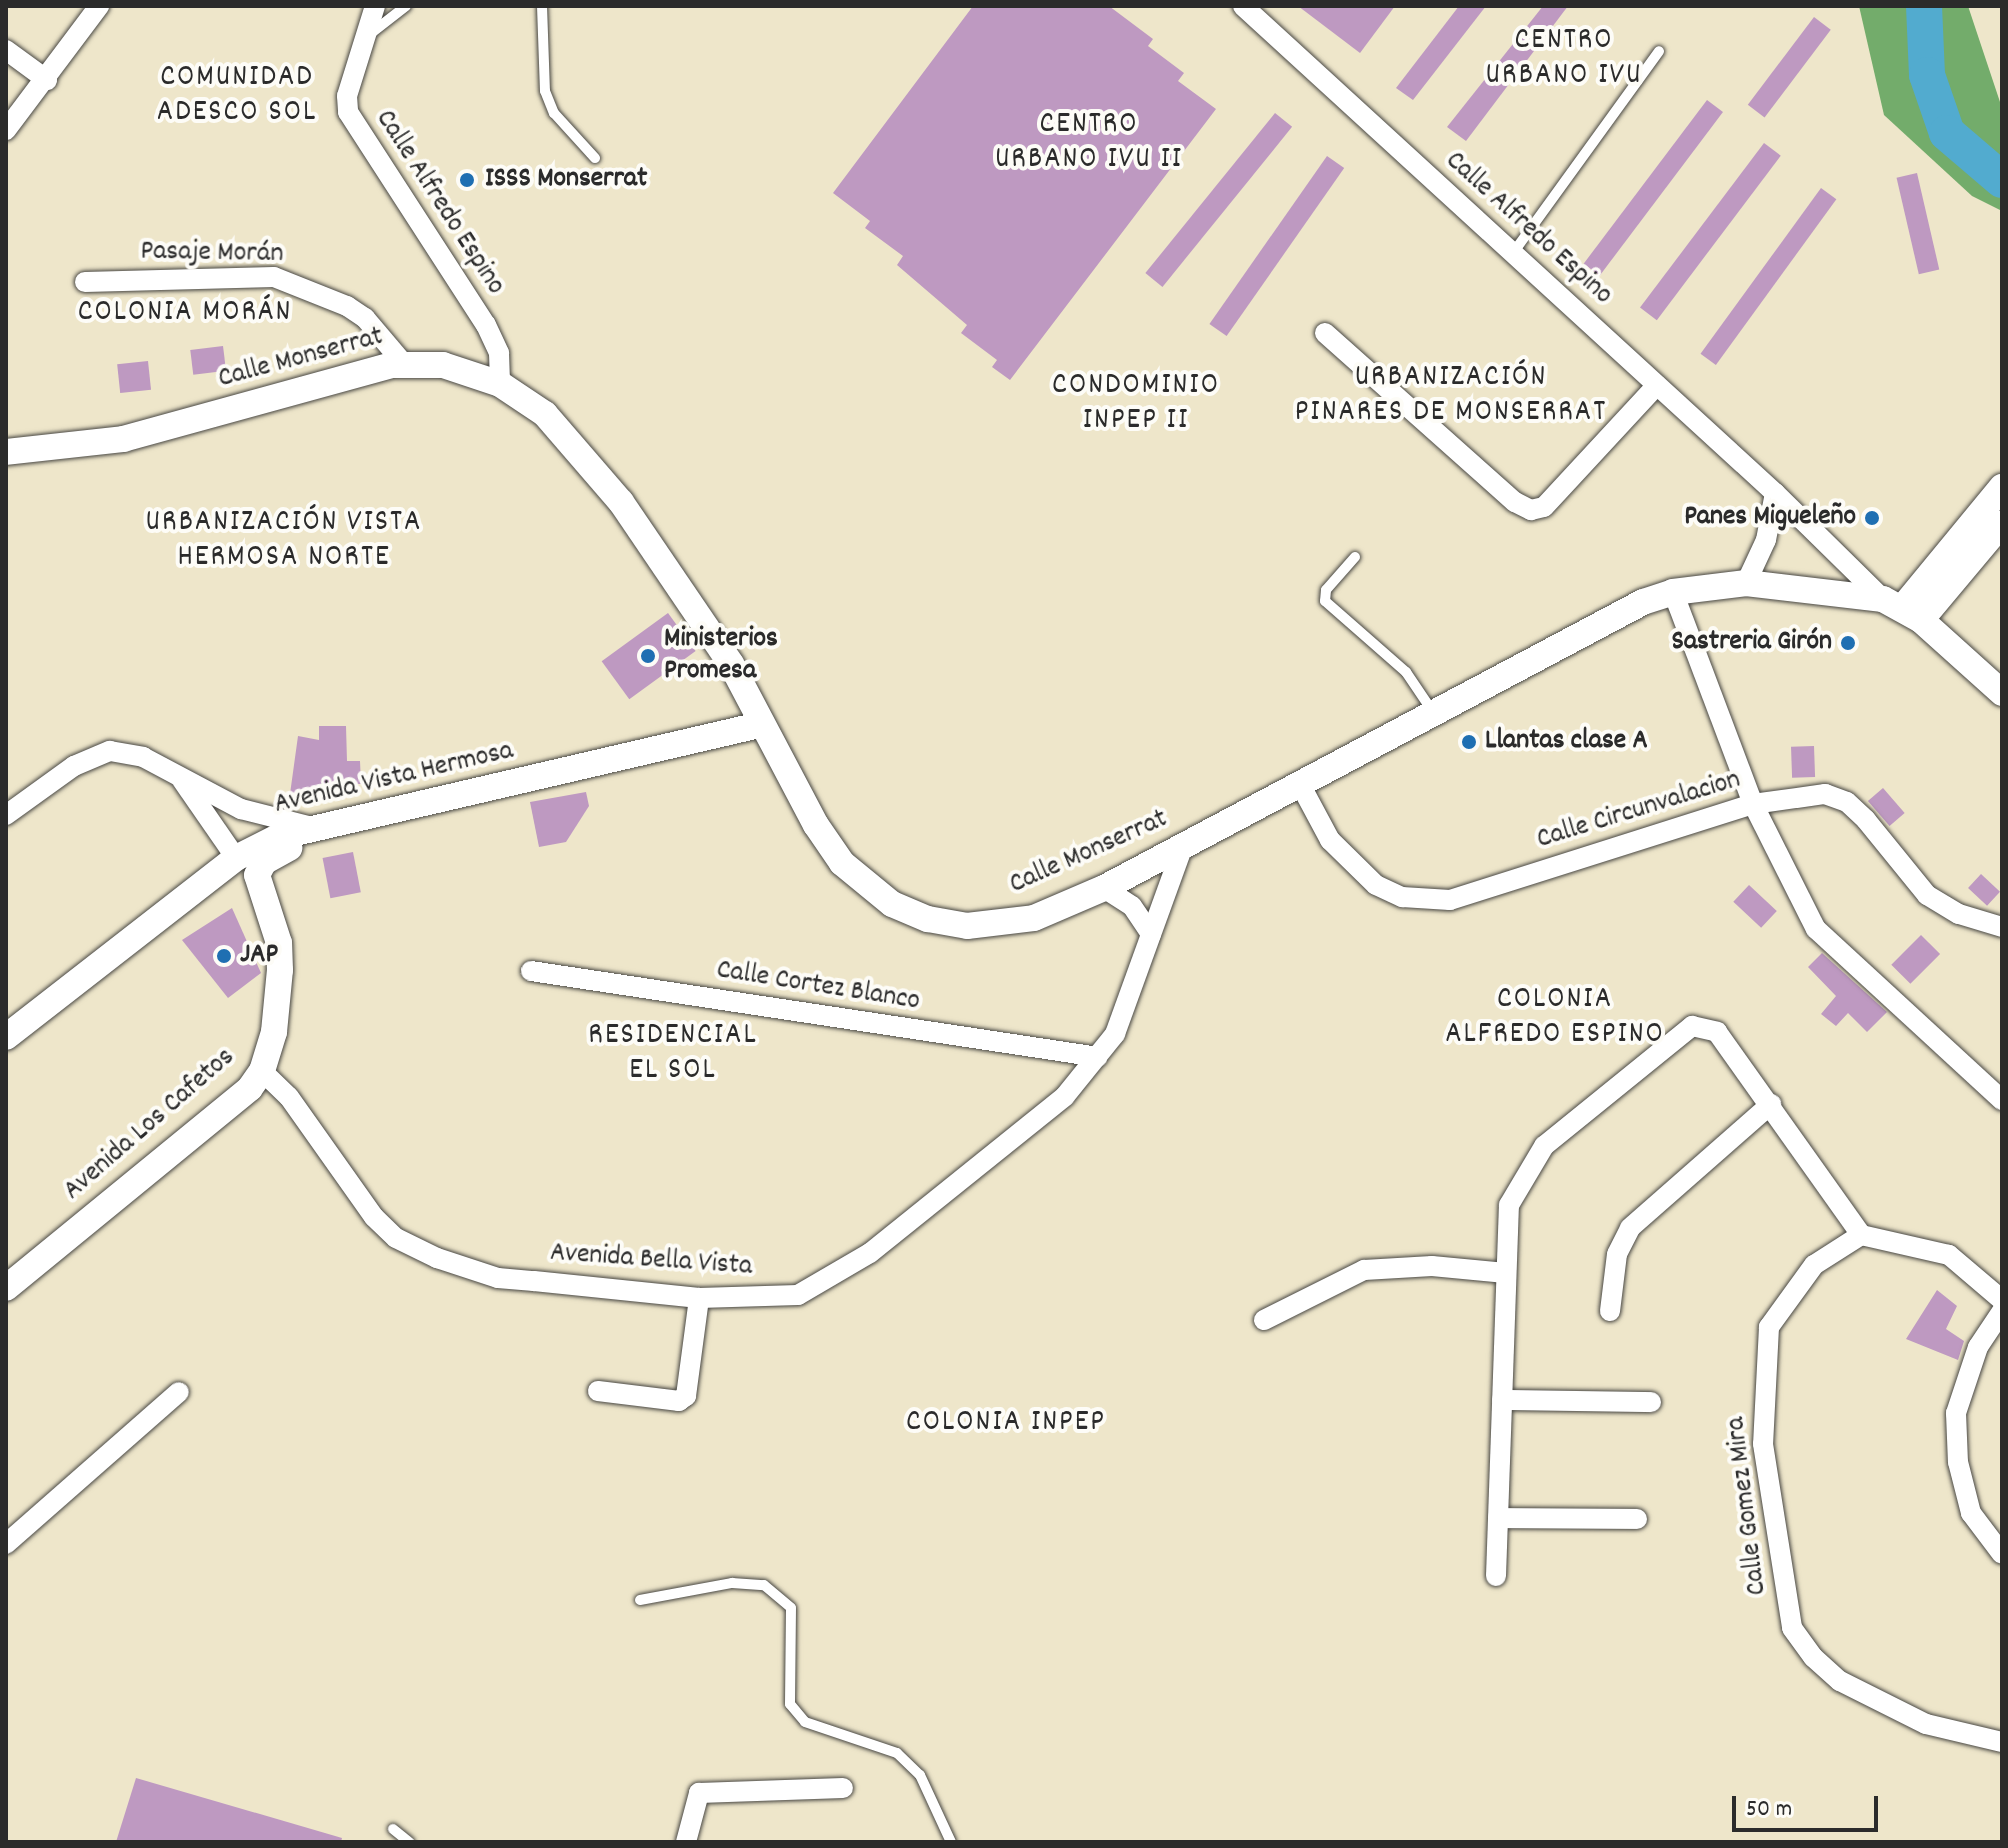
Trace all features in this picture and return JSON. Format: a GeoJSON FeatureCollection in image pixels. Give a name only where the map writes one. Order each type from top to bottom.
{"type":"FeatureCollection","features":[{"type":"Feature","properties":{"kind":"street"},"geometry":{"type":"LineString","coordinates":[[6,130],[47,80],[99,6]]}},
{"type":"Feature","properties":{"kind":"street","name":"Calle Alfredo Espino"},"geometry":{"type":"LineString","coordinates":[[375,6],[347,96],[348,112],[486,325],[499,353],[500,384]]}},
{"type":"Feature","properties":{"kind":"street","name":"Calle Alfredo Espino"},"geometry":{"type":"LineString","coordinates":[[1243,6],[1903,609]]}},
{"type":"Feature","properties":{"kind":"street"},"geometry":{"type":"LineString","coordinates":[[6,50],[47,80]]}},
{"type":"Feature","properties":{"kind":"street","name":"Pasaje Morán"},"geometry":{"type":"LineString","coordinates":[[85,282],[274,277],[347,306],[365,318],[404,364]]}},
{"type":"Feature","properties":{"kind":"street"},"geometry":{"type":"LineString","coordinates":[[1325,333],[1515,502],[1531,510],[1544,507],[1657,385]]}},
{"type":"Feature","properties":{"kind":"street","name":"Calle Monserrat"},"geometry":{"type":"LineString","coordinates":[[6,452],[99,444],[404,364],[458,368],[500,384],[545,414],[605,480],[731,664],[760,725],[826,843],[859,880],[892,904],[928,919],[989,926],[1034,918],[1104,888],[1643,602],[1673,592],[1746,583],[1903,609]]}},
{"type":"Feature","properties":{"kind":"street"},"geometry":{"type":"LineString","coordinates":[[1903,609],[2002,487]]}},
{"type":"Feature","properties":{"kind":"street"},"geometry":{"type":"LineString","coordinates":[[1746,583],[1766,540],[1775,493]]}},
{"type":"Feature","properties":{"kind":"street"},"geometry":{"type":"LineString","coordinates":[[1903,609],[2002,523]]}},
{"type":"Feature","properties":{"kind":"street"},"geometry":{"type":"LineString","coordinates":[[1673,592],[1753,804],[1816,929],[2002,1100]]}},
{"type":"Feature","properties":{"kind":"street"},"geometry":{"type":"LineString","coordinates":[[1903,609],[2002,693]]}},
{"type":"Feature","properties":{"kind":"street","name":"Avenida Vista Hermosa"},"geometry":{"type":"LineString","coordinates":[[6,1037],[236,858],[278,837],[760,725]]}},
{"type":"Feature","properties":{"kind":"street"},"geometry":{"type":"LineString","coordinates":[[6,815],[100,752],[143,757],[241,809],[323,829]]}},
{"type":"Feature","properties":{"kind":"street"},"geometry":{"type":"LineString","coordinates":[[180,777],[236,858]]}},
{"type":"Feature","properties":{"kind":"street","name":"Calle Circunvalacion"},"geometry":{"type":"LineString","coordinates":[[1300,784],[1330,840],[1376,885],[1402,897],[1450,900],[1753,804],[1825,794],[1847,802],[1927,895],[1959,914],[2002,927]]}},
{"type":"Feature","properties":{"kind":"street"},"geometry":{"type":"LineString","coordinates":[[176,905],[230,877],[257,886],[264,862],[323,829]]}},
{"type":"Feature","properties":{"kind":"street","name":"Avenida Bella Vista"},"geometry":{"type":"LineString","coordinates":[[262,1071],[289,1097],[374,1217],[414,1248],[498,1278],[699,1298],[798,1295],[870,1253],[1065,1096],[1115,1034],[1182,849]]}},
{"type":"Feature","properties":{"kind":"street","name":"Avenida Los Cafetos"},"geometry":{"type":"LineString","coordinates":[[6,1288],[250,1088],[262,1071],[274,1032],[280,970],[279,943],[257,886]]}},
{"type":"Feature","properties":{"kind":"street"},"geometry":{"type":"LineString","coordinates":[[1104,888],[1132,906],[1151,934]]}},
{"type":"Feature","properties":{"kind":"street","name":"Calle Cortez Blanco"},"geometry":{"type":"LineString","coordinates":[[531,971],[1098,1057]]}},
{"type":"Feature","properties":{"kind":"street"},"geometry":{"type":"LineString","coordinates":[[1496,1576],[1509,1205],[1544,1146],[1692,1026],[1717,1032],[1729,1041],[1861,1235],[1949,1255],[2001,1312],[1978,1347],[1956,1413],[1958,1462],[1971,1513],[2002,1554]]}},
{"type":"Feature","properties":{"kind":"street"},"geometry":{"type":"LineString","coordinates":[[1610,1311],[1617,1254],[1630,1228],[1771,1104]]}},
{"type":"Feature","properties":{"kind":"street","name":"Calle Gomez Mira"},"geometry":{"type":"LineString","coordinates":[[1861,1235],[1814,1265],[1769,1327],[1763,1444],[1792,1628],[1813,1657],[1840,1681],[1926,1724],[2002,1742]]}},
{"type":"Feature","properties":{"kind":"street"},"geometry":{"type":"LineString","coordinates":[[1264,1320],[1364,1270],[1432,1266],[1506,1273]]}},
{"type":"Feature","properties":{"kind":"street"},"geometry":{"type":"LineString","coordinates":[[598,1391],[679,1401],[686,1396],[699,1298]]}},
{"type":"Feature","properties":{"kind":"street"},"geometry":{"type":"LineString","coordinates":[[6,1544],[179,1392]]}},
{"type":"Feature","properties":{"kind":"street"},"geometry":{"type":"LineString","coordinates":[[1502,1400],[1651,1402]]}},
{"type":"Feature","properties":{"kind":"street"},"geometry":{"type":"LineString","coordinates":[[1498,1518],[1637,1519]]}},
{"type":"Feature","properties":{"kind":"street"},"geometry":{"type":"LineString","coordinates":[[686,1842],[699,1793],[843,1788]]}},
{"type":"Feature","properties":{"kind":"lane"},"geometry":{"type":"LineString","coordinates":[[365,38],[406,6]]}},
{"type":"Feature","properties":{"kind":"lane"},"geometry":{"type":"LineString","coordinates":[[542,6],[545,91],[554,113],[595,158]]}},
{"type":"Feature","properties":{"kind":"lane"},"geometry":{"type":"LineString","coordinates":[[1513,253],[1659,51]]}},
{"type":"Feature","properties":{"kind":"lane"},"geometry":{"type":"LineString","coordinates":[[1355,557],[1326,590],[1325,601],[1406,672],[1434,713]]}},
{"type":"Feature","properties":{"kind":"lane"},"geometry":{"type":"LineString","coordinates":[[640,1600],[732,1583],[764,1585],[791,1608],[790,1704],[815,1727],[897,1753],[920,1775],[951,1842]]}},
{"type":"Feature","properties":{"kind":"lane"},"geometry":{"type":"LineString","coordinates":[[393,1829],[409,1842]]}},
{"type":"Feature","properties":{"kind":"green space"},"geometry":{"type":"Polygon","coordinates":[[[1859,6],[1968,6],[2002,108],[2002,211],[1972,196],[1884,115],[1859,6]]]}},
{"type":"Feature","properties":{"kind":"building"},"geometry":{"type":"Polygon","coordinates":[[[973,6],[1109,6],[1153,39],[1148,46],[1184,73],[1178,81],[1216,109],[1010,380],[992,367],[997,360],[961,333],[967,325],[897,265],[903,256],[865,228],[870,221],[833,193],[973,6]]]}},
{"type":"Feature","properties":{"kind":"building"},"geometry":{"type":"Polygon","coordinates":[[[1298,6],[1395,6],[1360,53],[1298,6]]]}},
{"type":"Feature","properties":{"kind":"building"},"geometry":{"type":"Polygon","coordinates":[[[1459,6],[1486,6],[1413,100],[1396,88],[1459,6]]]}},
{"type":"Feature","properties":{"kind":"building"},"geometry":{"type":"Polygon","coordinates":[[[1543,6],[1568,6],[1466,141],[1447,127],[1543,6]]]}},
{"type":"Feature","properties":{"kind":"building"},"geometry":{"type":"Polygon","coordinates":[[[1814,17],[1831,30],[1765,117],[1748,105],[1814,17]]]}},
{"type":"Feature","properties":{"kind":"building"},"geometry":{"type":"Polygon","coordinates":[[[1707,100],[1723,112],[1600,276],[1584,264],[1707,100]]]}},
{"type":"Feature","properties":{"kind":"building"},"geometry":{"type":"Polygon","coordinates":[[[1275,113],[1292,127],[1162,287],[1145,273],[1275,113]]]}},
{"type":"Feature","properties":{"kind":"building"},"geometry":{"type":"Polygon","coordinates":[[[1764,143],[1781,156],[1657,320],[1640,308],[1764,143]]]}},
{"type":"Feature","properties":{"kind":"building"},"geometry":{"type":"Polygon","coordinates":[[[1327,156],[1344,168],[1227,336],[1209,324],[1327,156]]]}},
{"type":"Feature","properties":{"kind":"building"},"geometry":{"type":"Polygon","coordinates":[[[1917,173],[1939,269],[1919,274],[1897,178],[1917,173]]]}},
{"type":"Feature","properties":{"kind":"building"},"geometry":{"type":"Polygon","coordinates":[[[1821,188],[1836,199],[1716,365],[1701,354],[1821,188]]]}},
{"type":"Feature","properties":{"kind":"building"},"geometry":{"type":"Polygon","coordinates":[[[223,346],[226,371],[193,375],[190,350],[223,346]]]}},
{"type":"Feature","properties":{"kind":"building"},"geometry":{"type":"Polygon","coordinates":[[[148,361],[151,390],[120,393],[117,364],[148,361]]]}},
{"type":"Feature","properties":{"kind":"building","name":"Ministerios Promesa"},"geometry":{"type":"Polygon","coordinates":[[[668,613],[696,651],[629,699],[602,661],[668,613]]]}},
{"type":"Feature","properties":{"kind":"building"},"geometry":{"type":"Polygon","coordinates":[[[319,726],[346,726],[347,761],[360,761],[361,784],[320,784],[319,796],[290,794],[298,736],[319,740],[319,726]]]}},
{"type":"Feature","properties":{"kind":"building"},"geometry":{"type":"Polygon","coordinates":[[[1814,746],[1815,777],[1792,778],[1791,747],[1814,746]]]}},
{"type":"Feature","properties":{"kind":"building"},"geometry":{"type":"Polygon","coordinates":[[[1883,788],[1905,813],[1890,826],[1868,801],[1883,788]]]}},
{"type":"Feature","properties":{"kind":"building"},"geometry":{"type":"Polygon","coordinates":[[[586,792],[589,806],[566,842],[539,847],[530,802],[586,792]]]}},
{"type":"Feature","properties":{"kind":"building"},"geometry":{"type":"Polygon","coordinates":[[[353,852],[361,892],[330,898],[323,858],[353,852]]]}},
{"type":"Feature","properties":{"kind":"building"},"geometry":{"type":"Polygon","coordinates":[[[1981,874],[2000,892],[1987,906],[1968,888],[1981,874]]]}},
{"type":"Feature","properties":{"kind":"building"},"geometry":{"type":"Polygon","coordinates":[[[1749,885],[1777,911],[1761,928],[1733,902],[1749,885]]]}},
{"type":"Feature","properties":{"kind":"building","name":"JAP"},"geometry":{"type":"Polygon","coordinates":[[[232,908],[261,973],[228,998],[182,940],[232,908]]]}},
{"type":"Feature","properties":{"kind":"building"},"geometry":{"type":"Polygon","coordinates":[[[1921,935],[1940,954],[1910,984],[1891,965],[1921,935]]]}},
{"type":"Feature","properties":{"kind":"building"},"geometry":{"type":"Polygon","coordinates":[[[1822,953],[1887,1012],[1867,1032],[1848,1013],[1836,1026],[1821,1014],[1836,996],[1808,967],[1822,953]]]}},
{"type":"Feature","properties":{"kind":"building"},"geometry":{"type":"Polygon","coordinates":[[[1937,1290],[1957,1306],[1946,1329],[1964,1341],[1958,1360],[1906,1339],[1937,1290]]]}},
{"type":"Feature","properties":{"kind":"building"},"geometry":{"type":"Polygon","coordinates":[[[136,1778],[342,1838],[341,1842],[116,1842],[136,1778]]]}},
{"type":"Feature","properties":{"kind":"waterway"},"geometry":{"type":"LineString","coordinates":[[1924,6],[1927,75],[1947,133],[2002,180]]}},
{"type":"Feature","properties":{"kind":"place","name":"ISSS Monserrat"},"geometry":{"type":"Point","coordinates":[467,180]}},
{"type":"Feature","properties":{"kind":"place","name":"Panes Migueleño"},"geometry":{"type":"Point","coordinates":[1872,518]}},
{"type":"Feature","properties":{"kind":"place","name":"Sastreria Girón"},"geometry":{"type":"Point","coordinates":[1848,643]}},
{"type":"Feature","properties":{"kind":"place","name":"Ministerios Promesa"},"geometry":{"type":"Point","coordinates":[648,656]}},
{"type":"Feature","properties":{"kind":"place","name":"Llantas clase A"},"geometry":{"type":"Point","coordinates":[1469,742]}},
{"type":"Feature","properties":{"kind":"place","name":"JAP"},"geometry":{"type":"Point","coordinates":[224,956]}},
{"type":"Feature","properties":{"kind":"district","name":"CENTRO URBANO IVU"},"geometry":{"type":"Point","coordinates":[1564,59]}},
{"type":"Feature","properties":{"kind":"district","name":"COMUNIDAD ADESCO SOL"},"geometry":{"type":"Point","coordinates":[237,96]}},
{"type":"Feature","properties":{"kind":"district","name":"CENTRO URBANO IVU II"},"geometry":{"type":"Point","coordinates":[1089,143]}},
{"type":"Feature","properties":{"kind":"district","name":"COLONIA MORÁN"},"geometry":{"type":"Point","coordinates":[185,314]}},
{"type":"Feature","properties":{"kind":"district","name":"URBANIZACIÓN PINARES DE MONSERRAT"},"geometry":{"type":"Point","coordinates":[1451,396]}},
{"type":"Feature","properties":{"kind":"district","name":"CONDOMINIO INPEP II"},"geometry":{"type":"Point","coordinates":[1136,404]}},
{"type":"Feature","properties":{"kind":"district","name":"URBANIZACIÓN VISTA HERMOSA NORTE"},"geometry":{"type":"Point","coordinates":[284,541]}},
{"type":"Feature","properties":{"kind":"district","name":"COLONIA ALFREDO ESPINO"},"geometry":{"type":"Point","coordinates":[1555,1018]}},
{"type":"Feature","properties":{"kind":"district","name":"RESIDENCIAL EL SOL"},"geometry":{"type":"Point","coordinates":[673,1054]}},
{"type":"Feature","properties":{"kind":"district","name":"COLONIA INPEP"},"geometry":{"type":"Point","coordinates":[1006,1424]}}]}
